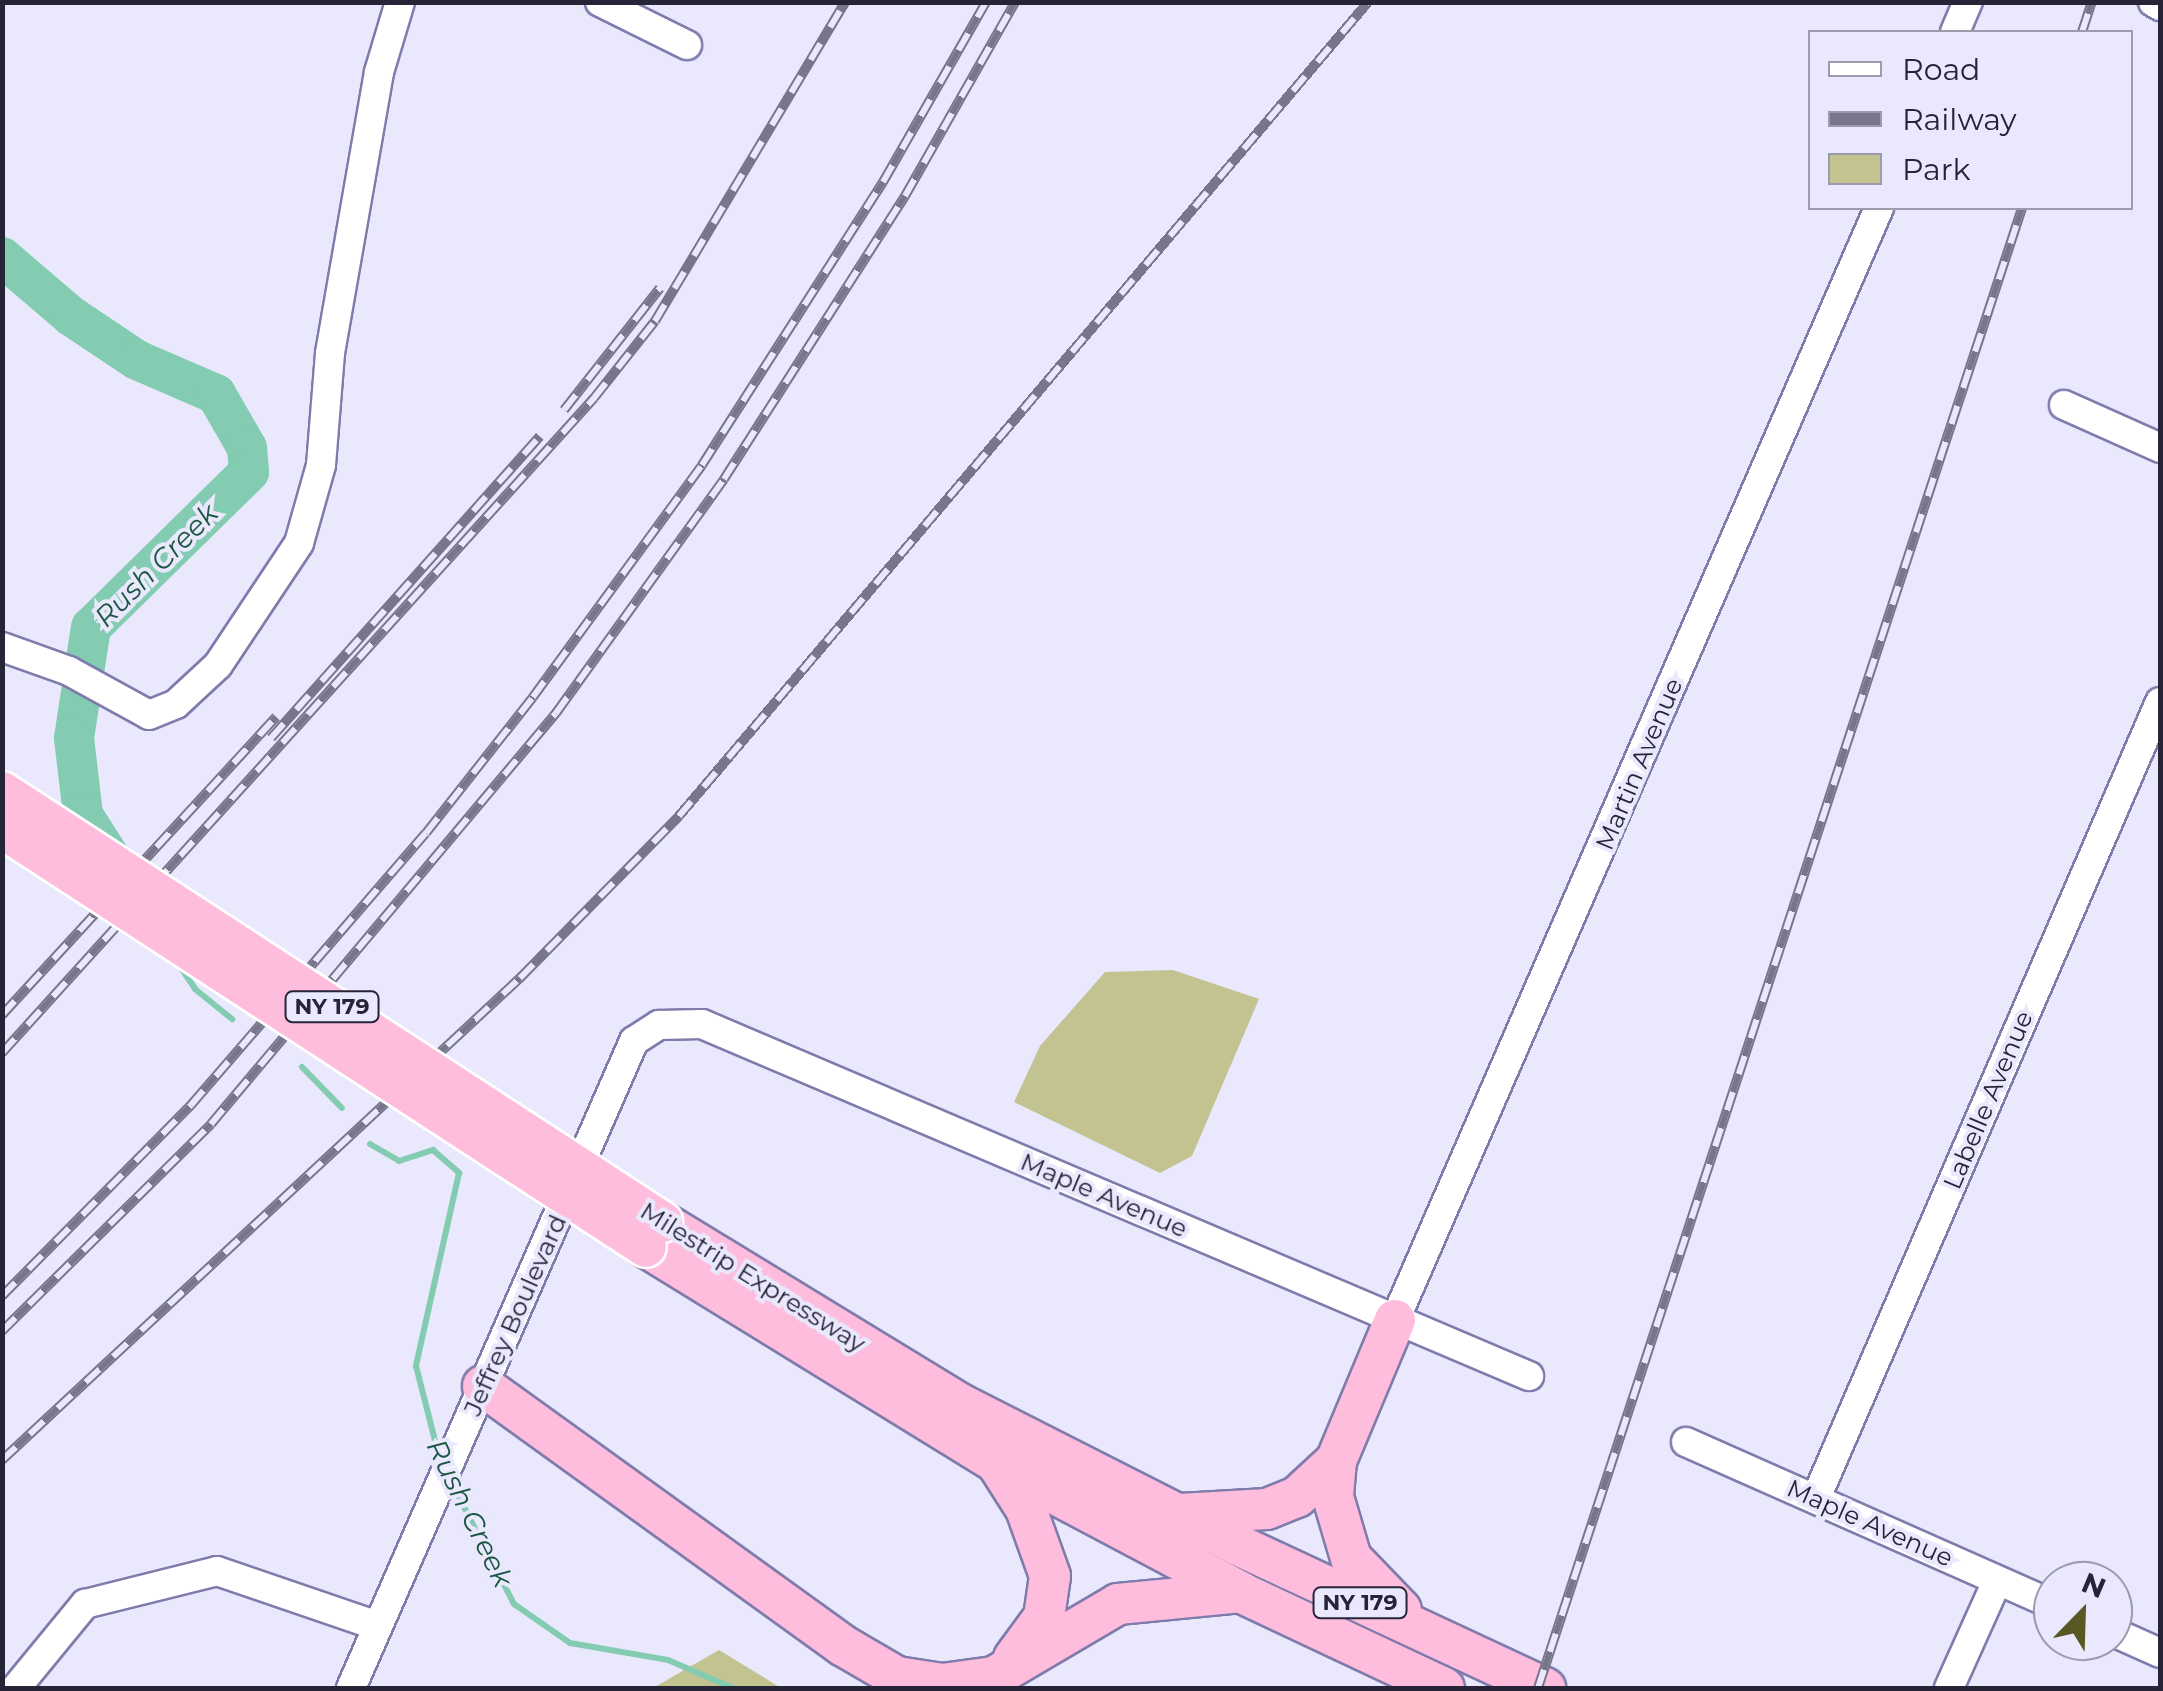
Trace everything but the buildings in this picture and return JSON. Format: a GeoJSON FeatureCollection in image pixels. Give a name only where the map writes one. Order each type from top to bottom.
{"type":"FeatureCollection","features":[{"type":"Feature","properties":{"kind":"highway","name":"Milestrip Expressway"},"geometry":{"type":"LineString","coordinates":[[2,792],[995,1462],[1242,1593],[1444,1688]]}},
{"type":"Feature","properties":{"kind":"highway","name":"Milestrip Expressway"},"geometry":{"type":"LineString","coordinates":[[2,828],[654,1234],[962,1405],[1176,1514],[1545,1688]]}},
{"type":"Feature","properties":{"kind":"highway"},"geometry":{"type":"LineString","coordinates":[[1396,1320],[1336,1461],[1335,1512],[1350,1558],[1444,1642]]}},
{"type":"Feature","properties":{"kind":"highway"},"geometry":{"type":"LineString","coordinates":[[483,1386],[868,1663],[919,1682],[994,1676],[1118,1604],[1167,1594],[1242,1593]]}},
{"type":"Feature","properties":{"kind":"highway"},"geometry":{"type":"LineString","coordinates":[[1176,1514],[1267,1509],[1297,1497],[1336,1461]]}},
{"type":"Feature","properties":{"kind":"highway"},"geometry":{"type":"LineString","coordinates":[[994,1676],[1044,1618],[1050,1576],[1026,1509],[995,1462]]}},
{"type":"Feature","properties":{"kind":"street"},"geometry":{"type":"LineString","coordinates":[[2,647],[69,671],[149,715],[176,704],[218,665],[299,544],[321,465],[330,353],[379,72],[400,2]]}},
{"type":"Feature","properties":{"kind":"street"},"geometry":{"type":"LineString","coordinates":[[600,2],[687,45]]}},
{"type":"Feature","properties":{"kind":"street"},"geometry":{"type":"LineString","coordinates":[[1956,30],[1968,2]]}},
{"type":"Feature","properties":{"kind":"street"},"geometry":{"type":"LineString","coordinates":[[2153,2],[2160,6]]}},
{"type":"Feature","properties":{"kind":"street","name":"Martin Avenue"},"geometry":{"type":"LineString","coordinates":[[1396,1320],[1878,210]]}},
{"type":"Feature","properties":{"kind":"street"},"geometry":{"type":"LineString","coordinates":[[2064,405],[2160,448]]}},
{"type":"Feature","properties":{"kind":"street","name":"Labelle Avenue"},"geometry":{"type":"LineString","coordinates":[[1816,1498],[2160,702]]}},
{"type":"Feature","properties":{"kind":"street","name":"Maple Avenue"},"geometry":{"type":"LineString","coordinates":[[678,1020],[762,1049],[1528,1376]]}},
{"type":"Feature","properties":{"kind":"street","name":"Jeffrey Boulevard"},"geometry":{"type":"LineString","coordinates":[[351,1688],[634,1041],[678,1020]]}},
{"type":"Feature","properties":{"kind":"street","name":"Maple Avenue"},"geometry":{"type":"LineString","coordinates":[[1686,1442],[2033,1596]]}},
{"type":"Feature","properties":{"kind":"street"},"geometry":{"type":"LineString","coordinates":[[16,1688],[85,1604],[217,1571],[378,1626]]}},
{"type":"Feature","properties":{"kind":"street"},"geometry":{"type":"LineString","coordinates":[[1949,1688],[1997,1581]]}},
{"type":"Feature","properties":{"kind":"street"},"geometry":{"type":"LineString","coordinates":[[2133,1641],[2160,1652]]}},
{"type":"Feature","properties":{"kind":"green space"},"geometry":{"type":"Polygon","coordinates":[[[1173,970],[1259,999],[1192,1156],[1160,1173],[1014,1102],[1040,1046],[1105,972],[1173,970]]]}},
{"type":"Feature","properties":{"kind":"green space"},"geometry":{"type":"Polygon","coordinates":[[[719,1650],[781,1688],[653,1688],[719,1650]]]}},
{"type":"Feature","properties":{"kind":"waterway","name":"Rush Creek"},"geometry":{"type":"LineString","coordinates":[[2,257],[71,316],[137,360],[216,394],[247,448],[249,472],[91,627],[74,738],[83,815],[111,859]]}},
{"type":"Feature","properties":{"kind":"waterway","name":"Rush Creek"},"geometry":{"type":"LineString","coordinates":[[179,965],[195,989],[232,1019]]}},
{"type":"Feature","properties":{"kind":"waterway","name":"Rush Creek"},"geometry":{"type":"LineString","coordinates":[[302,1067],[342,1108]]}},
{"type":"Feature","properties":{"kind":"waterway","name":"Rush Creek"},"geometry":{"type":"LineString","coordinates":[[370,1144],[399,1161],[433,1150],[459,1173],[416,1366],[440,1460]]}},
{"type":"Feature","properties":{"kind":"waterway","name":"Rush Creek"},"geometry":{"type":"LineString","coordinates":[[450,1480],[514,1604],[570,1643],[668,1660],[733,1688]]}},
{"type":"Feature","properties":{"kind":"railway"},"geometry":{"type":"LineString","coordinates":[[2,1053],[594,398],[655,321],[845,2]]}},
{"type":"Feature","properties":{"kind":"railway"},"geometry":{"type":"LineString","coordinates":[[2,1296],[191,1105],[426,833],[533,697],[702,465],[883,182],[986,2]]}},
{"type":"Feature","properties":{"kind":"railway"},"geometry":{"type":"LineString","coordinates":[[2,1331],[211,1124],[556,713],[724,479],[905,196],[1015,2]]}},
{"type":"Feature","properties":{"kind":"railway"},"geometry":{"type":"LineString","coordinates":[[2,1460],[520,978],[679,816],[1368,2]]}},
{"type":"Feature","properties":{"kind":"railway"},"geometry":{"type":"LineString","coordinates":[[2083,30],[2092,2]]}},
{"type":"Feature","properties":{"kind":"railway"},"geometry":{"type":"LineString","coordinates":[[1538,1688],[2021,210]]}},
{"type":"Feature","properties":{"kind":"railway"},"geometry":{"type":"LineString","coordinates":[[564,410],[660,288]]}},
{"type":"Feature","properties":{"kind":"railway"},"geometry":{"type":"LineString","coordinates":[[271,738],[540,436]]}},
{"type":"Feature","properties":{"kind":"railway"},"geometry":{"type":"LineString","coordinates":[[2,1015],[276,717]]}}]}
